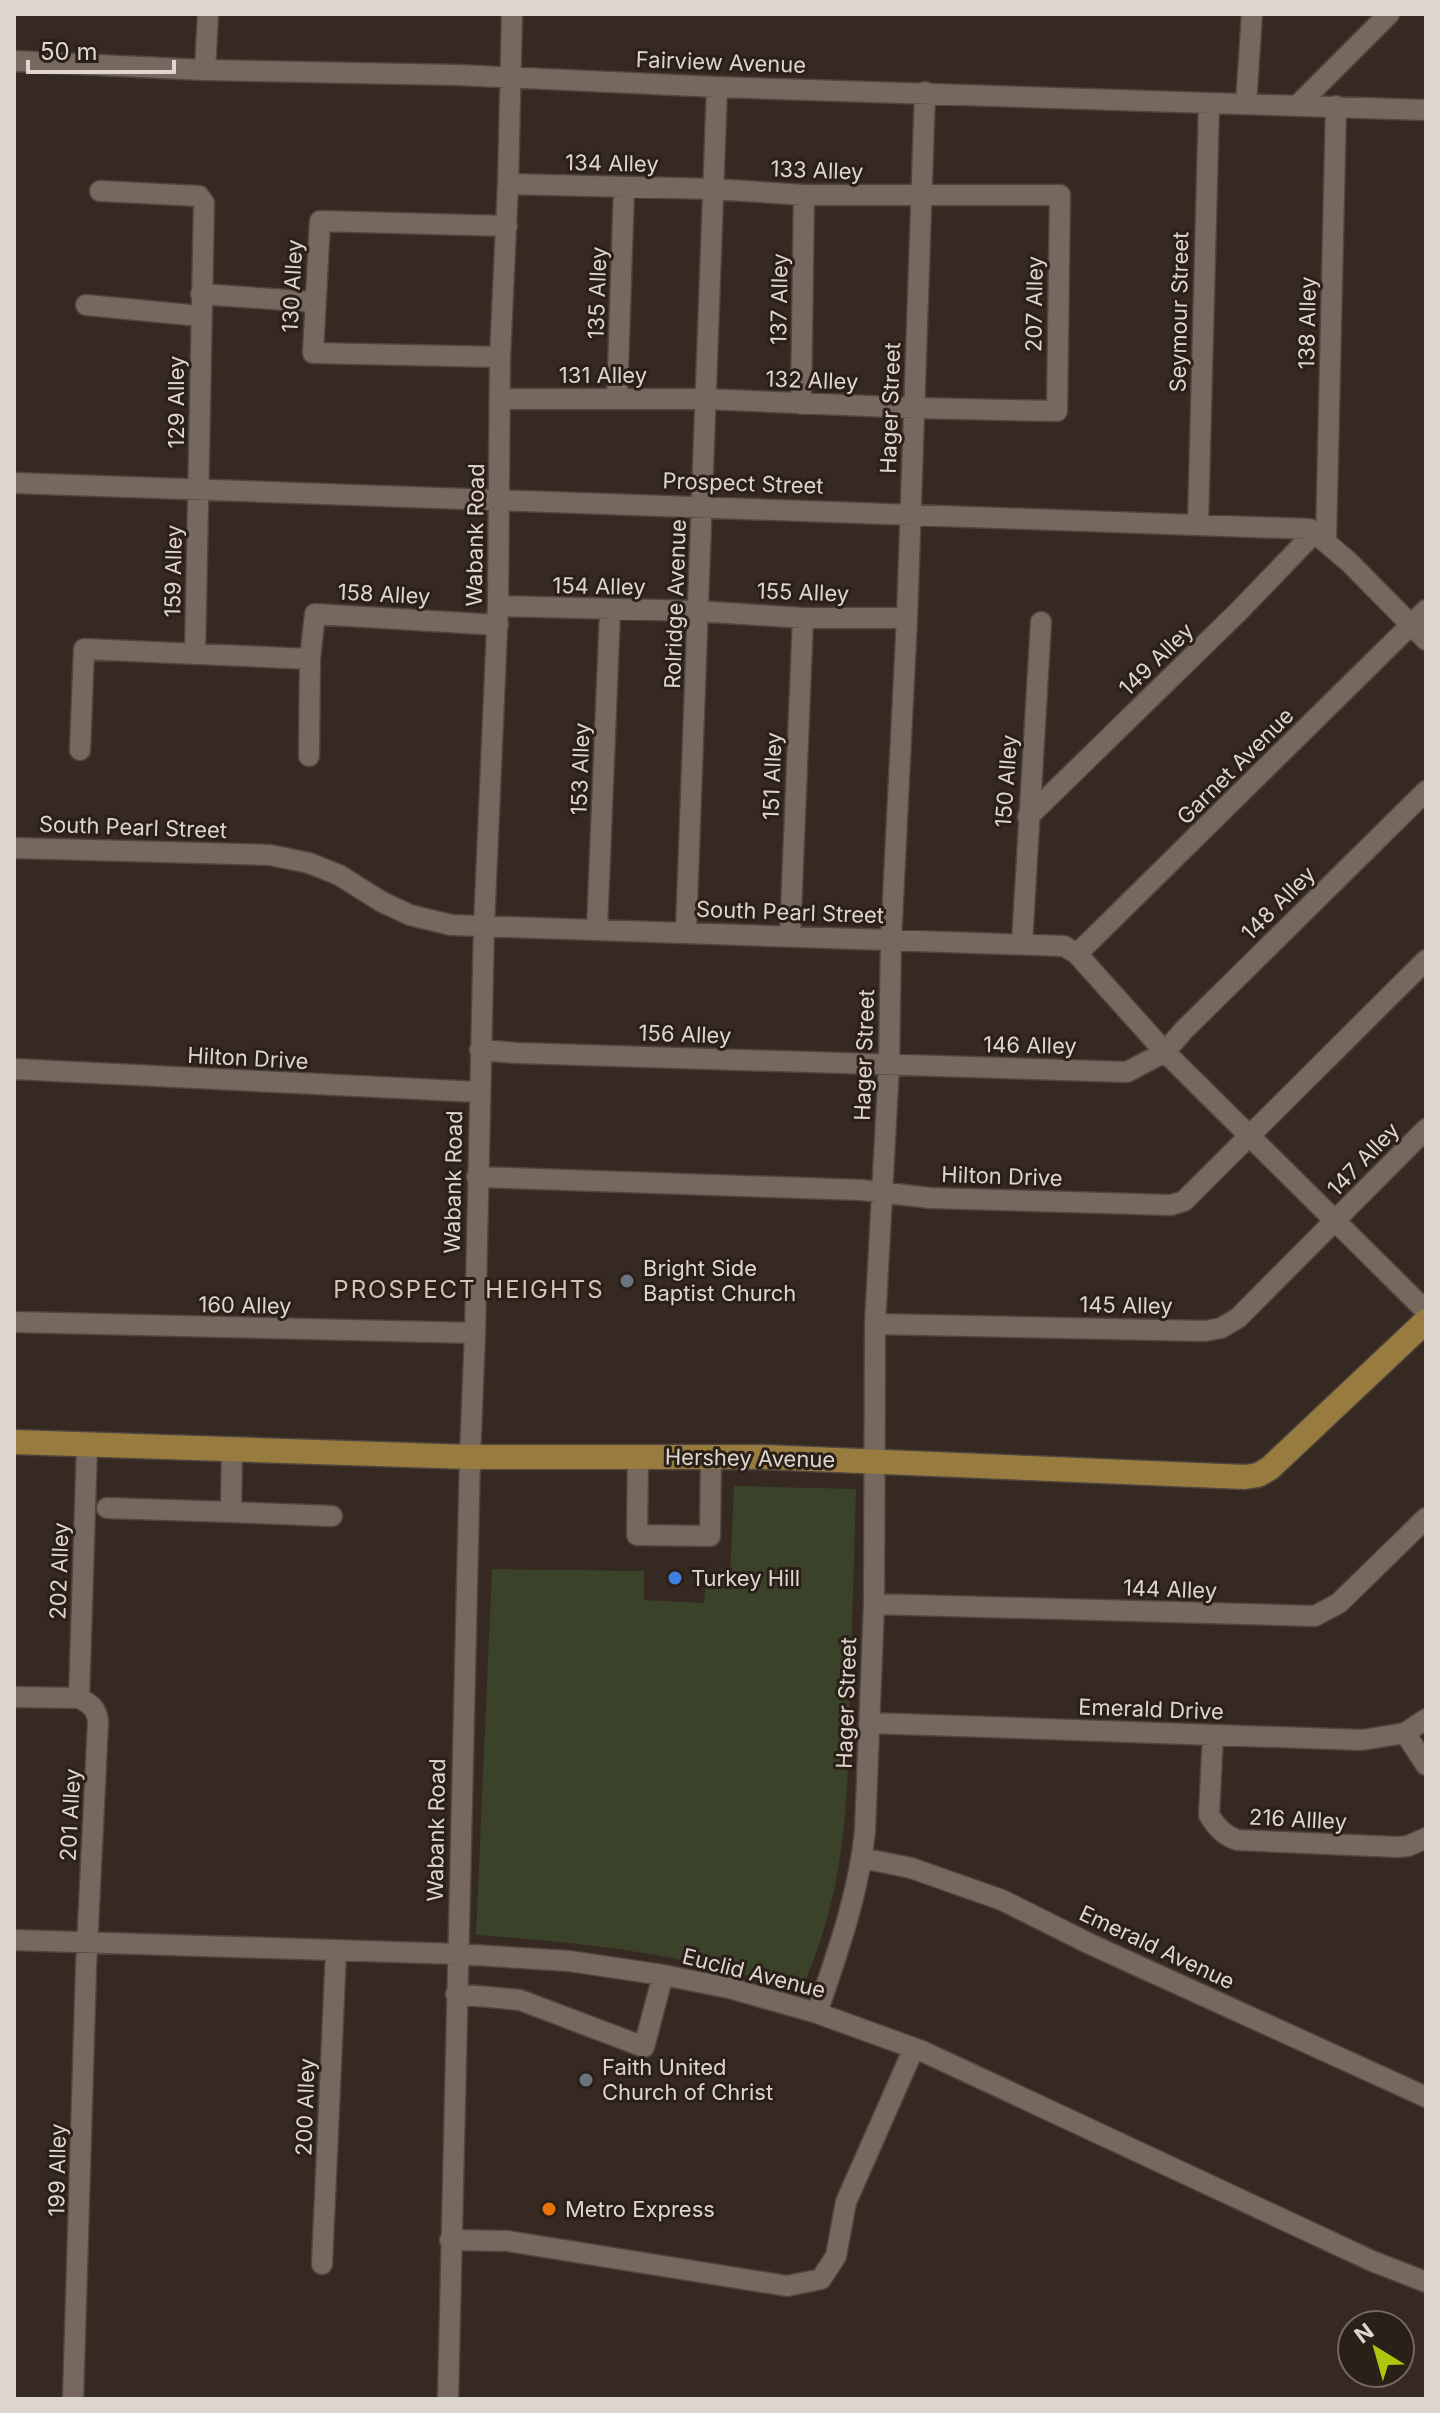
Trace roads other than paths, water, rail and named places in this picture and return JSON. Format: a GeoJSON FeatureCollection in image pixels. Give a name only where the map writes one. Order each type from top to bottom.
{"type":"FeatureCollection","features":[{"type":"Feature","properties":{"kind":"main road","name":"Hershey Avenue"},"geometry":{"type":"LineString","coordinates":[[14,1442],[470,1457],[711,1456],[1245,1477],[1258,1475],[1270,1468],[1426,1321]]}},
{"type":"Feature","properties":{"kind":"street"},"geometry":{"type":"LineString","coordinates":[[205,70],[208,14]]}},
{"type":"Feature","properties":{"kind":"street","name":"Wabank Road"},"geometry":{"type":"LineString","coordinates":[[448,2399],[480,1050],[498,616],[500,357],[507,226],[512,14]]}},
{"type":"Feature","properties":{"kind":"street"},"geometry":{"type":"LineString","coordinates":[[1246,104],[1252,14]]}},
{"type":"Feature","properties":{"kind":"street"},"geometry":{"type":"LineString","coordinates":[[1298,105],[1389,14]]}},
{"type":"Feature","properties":{"kind":"street","name":"Fairview Avenue"},"geometry":{"type":"LineString","coordinates":[[14,61],[1426,110]]}},
{"type":"Feature","properties":{"kind":"street","name":"Rolridge Avenue"},"geometry":{"type":"LineString","coordinates":[[686,931],[717,87]]}},
{"type":"Feature","properties":{"kind":"street","name":"Hager Street"},"geometry":{"type":"LineString","coordinates":[[817,2013],[849,1913],[862,1858],[870,1723],[874,1604],[875,1324],[889,1065],[891,940],[907,618],[925,92]]}},
{"type":"Feature","properties":{"kind":"street","name":"Seymour Street"},"geometry":{"type":"LineString","coordinates":[[1198,523],[1209,103]]}},
{"type":"Feature","properties":{"kind":"street","name":"138 Alley"},"geometry":{"type":"LineString","coordinates":[[1321,536],[1336,106]]}},
{"type":"Feature","properties":{"kind":"street","name":"134 Alley"},"geometry":{"type":"LineString","coordinates":[[508,184],[714,189]]}},
{"type":"Feature","properties":{"kind":"street","name":"135 Alley"},"geometry":{"type":"LineString","coordinates":[[617,399],[624,188]]}},
{"type":"Feature","properties":{"kind":"street","name":"133 Alley"},"geometry":{"type":"LineString","coordinates":[[714,189],[804,195],[920,195]]}},
{"type":"Feature","properties":{"kind":"street","name":"129 Alley"},"geometry":{"type":"LineString","coordinates":[[100,191],[199,196],[205,209],[200,316],[199,488]]}},
{"type":"Feature","properties":{"kind":"street","name":"137 Alley"},"geometry":{"type":"LineString","coordinates":[[801,404],[804,195]]}},
{"type":"Feature","properties":{"kind":"street","name":"207 Alley"},"geometry":{"type":"LineString","coordinates":[[915,408],[1057,411],[1060,195],[920,195]]}},
{"type":"Feature","properties":{"kind":"street","name":"130 Alley"},"geometry":{"type":"LineString","coordinates":[[500,357],[313,353],[315,302],[320,221],[507,226]]}},
{"type":"Feature","properties":{"kind":"street"},"geometry":{"type":"LineString","coordinates":[[201,294],[315,302]]}},
{"type":"Feature","properties":{"kind":"street"},"geometry":{"type":"LineString","coordinates":[[86,305],[200,316]]}},
{"type":"Feature","properties":{"kind":"street","name":"131 Alley"},"geometry":{"type":"LineString","coordinates":[[500,399],[706,399]]}},
{"type":"Feature","properties":{"kind":"street","name":"132 Alley"},"geometry":{"type":"LineString","coordinates":[[706,399],[915,408]]}},
{"type":"Feature","properties":{"kind":"street","name":"Prospect Street"},"geometry":{"type":"LineString","coordinates":[[14,483],[1198,523],[1310,529],[1321,536]]}},
{"type":"Feature","properties":{"kind":"street","name":"159 Alley"},"geometry":{"type":"LineString","coordinates":[[195,654],[199,488]]}},
{"type":"Feature","properties":{"kind":"street"},"geometry":{"type":"LineString","coordinates":[[1321,536],[1421,625]]}},
{"type":"Feature","properties":{"kind":"street","name":"149 Alley"},"geometry":{"type":"LineString","coordinates":[[1028,817],[1239,611],[1321,536]]}},
{"type":"Feature","properties":{"kind":"street","name":"153 Alley"},"geometry":{"type":"LineString","coordinates":[[597,929],[610,611]]}},
{"type":"Feature","properties":{"kind":"street","name":"154 Alley"},"geometry":{"type":"LineString","coordinates":[[498,616],[698,611]]}},
{"type":"Feature","properties":{"kind":"street","name":"155 Alley"},"geometry":{"type":"LineString","coordinates":[[698,611],[803,618],[907,618]]}},
{"type":"Feature","properties":{"kind":"street","name":"158 Alley"},"geometry":{"type":"LineString","coordinates":[[309,756],[310,659],[315,614],[498,616]]}},
{"type":"Feature","properties":{"kind":"street","name":"151 Alley"},"geometry":{"type":"LineString","coordinates":[[790,936],[803,618]]}},
{"type":"Feature","properties":{"kind":"street","name":"150 Alley"},"geometry":{"type":"LineString","coordinates":[[1022,943],[1041,622]]}},
{"type":"Feature","properties":{"kind":"street","name":"Garnet Avenue"},"geometry":{"type":"LineString","coordinates":[[1077,954],[1421,625]]}},
{"type":"Feature","properties":{"kind":"street"},"geometry":{"type":"LineString","coordinates":[[80,750],[84,649],[310,659]]}},
{"type":"Feature","properties":{"kind":"street","name":"148 Alley"},"geometry":{"type":"LineString","coordinates":[[1165,1052],[1426,791]]}},
{"type":"Feature","properties":{"kind":"street","name":"South Pearl Street"},"geometry":{"type":"LineString","coordinates":[[14,848],[270,855],[309,863],[339,875],[382,902],[426,921],[484,926],[1022,943],[1064,946],[1077,954]]}},
{"type":"Feature","properties":{"kind":"street"},"geometry":{"type":"LineString","coordinates":[[1077,954],[1165,1052],[1426,1311]]}},
{"type":"Feature","properties":{"kind":"street","name":"Hilton Drive"},"geometry":{"type":"LineString","coordinates":[[477,1177],[862,1190],[930,1198],[1171,1205],[1184,1201],[1426,960]]}},
{"type":"Feature","properties":{"kind":"street","name":"156 Alley"},"geometry":{"type":"LineString","coordinates":[[480,1050],[889,1065]]}},
{"type":"Feature","properties":{"kind":"street","name":"146 Alley"},"geometry":{"type":"LineString","coordinates":[[889,1065],[1127,1072],[1165,1052]]}},
{"type":"Feature","properties":{"kind":"street","name":"Hilton Drive"},"geometry":{"type":"LineString","coordinates":[[14,1069],[479,1092]]}},
{"type":"Feature","properties":{"kind":"street","name":"147 Alley"},"geometry":{"type":"LineString","coordinates":[[1335,1222],[1426,1129]]}},
{"type":"Feature","properties":{"kind":"street","name":"145 Alley"},"geometry":{"type":"LineString","coordinates":[[875,1324],[1205,1331],[1221,1328],[1238,1318],[1335,1222]]}},
{"type":"Feature","properties":{"kind":"street","name":"160 Alley"},"geometry":{"type":"LineString","coordinates":[[14,1322],[475,1333]]}},
{"type":"Feature","properties":{"kind":"street","name":"202 Alley"},"geometry":{"type":"LineString","coordinates":[[79,1698],[87,1445]]}},
{"type":"Feature","properties":{"kind":"street"},"geometry":{"type":"LineString","coordinates":[[231,1512],[232,1449]]}},
{"type":"Feature","properties":{"kind":"street"},"geometry":{"type":"LineString","coordinates":[[638,1456],[637,1535],[710,1536],[711,1456]]}},
{"type":"Feature","properties":{"kind":"street"},"geometry":{"type":"LineString","coordinates":[[107,1508],[332,1516]]}},
{"type":"Feature","properties":{"kind":"street","name":"144 Alley"},"geometry":{"type":"LineString","coordinates":[[874,1604],[1315,1616],[1339,1603],[1426,1518]]}},
{"type":"Feature","properties":{"kind":"street"},"geometry":{"type":"LineString","coordinates":[[14,1697],[79,1698]]}},
{"type":"Feature","properties":{"kind":"street","name":"201 Alley"},"geometry":{"type":"LineString","coordinates":[[79,1698],[97,1712],[98,1722],[89,1942]]}},
{"type":"Feature","properties":{"kind":"street","name":"Emerald Drive"},"geometry":{"type":"LineString","coordinates":[[870,1723],[1362,1740],[1405,1733],[1426,1719]]}},
{"type":"Feature","properties":{"kind":"street"},"geometry":{"type":"LineString","coordinates":[[1405,1733],[1426,1765]]}},
{"type":"Feature","properties":{"kind":"street","name":"216 Allley"},"geometry":{"type":"LineString","coordinates":[[1213,1735],[1209,1815],[1216,1827],[1227,1836],[1237,1840],[1398,1847],[1426,1838]]}},
{"type":"Feature","properties":{"kind":"street","name":"Emerald Avenue"},"geometry":{"type":"LineString","coordinates":[[862,1858],[911,1868],[1002,1900],[1090,1944],[1426,2097]]}},
{"type":"Feature","properties":{"kind":"street","name":"Euclid Avenue"},"geometry":{"type":"LineString","coordinates":[[14,1940],[458,1954],[569,1961],[729,1988],[817,2013],[914,2048],[1372,2261],[1426,2282]]}},
{"type":"Feature","properties":{"kind":"street","name":"199 Alley"},"geometry":{"type":"LineString","coordinates":[[73,2399],[89,1942]]}},
{"type":"Feature","properties":{"kind":"street","name":"200 Alley"},"geometry":{"type":"LineString","coordinates":[[322,2264],[336,1951]]}},
{"type":"Feature","properties":{"kind":"street"},"geometry":{"type":"LineString","coordinates":[[456,1994],[520,2000],[644,2047],[663,1975]]}},
{"type":"Feature","properties":{"kind":"street"},"geometry":{"type":"LineString","coordinates":[[450,2240],[508,2241],[787,2286],[821,2279],[836,2256],[846,2202],[914,2048]]}},
{"type":"Feature","properties":{"kind":"place","name":"Bright Side Baptist Church"},"geometry":{"type":"Point","coordinates":[627,1281]}},
{"type":"Feature","properties":{"kind":"place","name":"Turkey Hill"},"geometry":{"type":"Point","coordinates":[675,1578]}},
{"type":"Feature","properties":{"kind":"place","name":"Faith United Church of Christ"},"geometry":{"type":"Point","coordinates":[586,2080]}},
{"type":"Feature","properties":{"kind":"place","name":"Metro Express"},"geometry":{"type":"Point","coordinates":[549,2209]}},
{"type":"Feature","properties":{"kind":"district","name":"PROSPECT HEIGHTS"},"geometry":{"type":"Point","coordinates":[469,1289]}}]}
